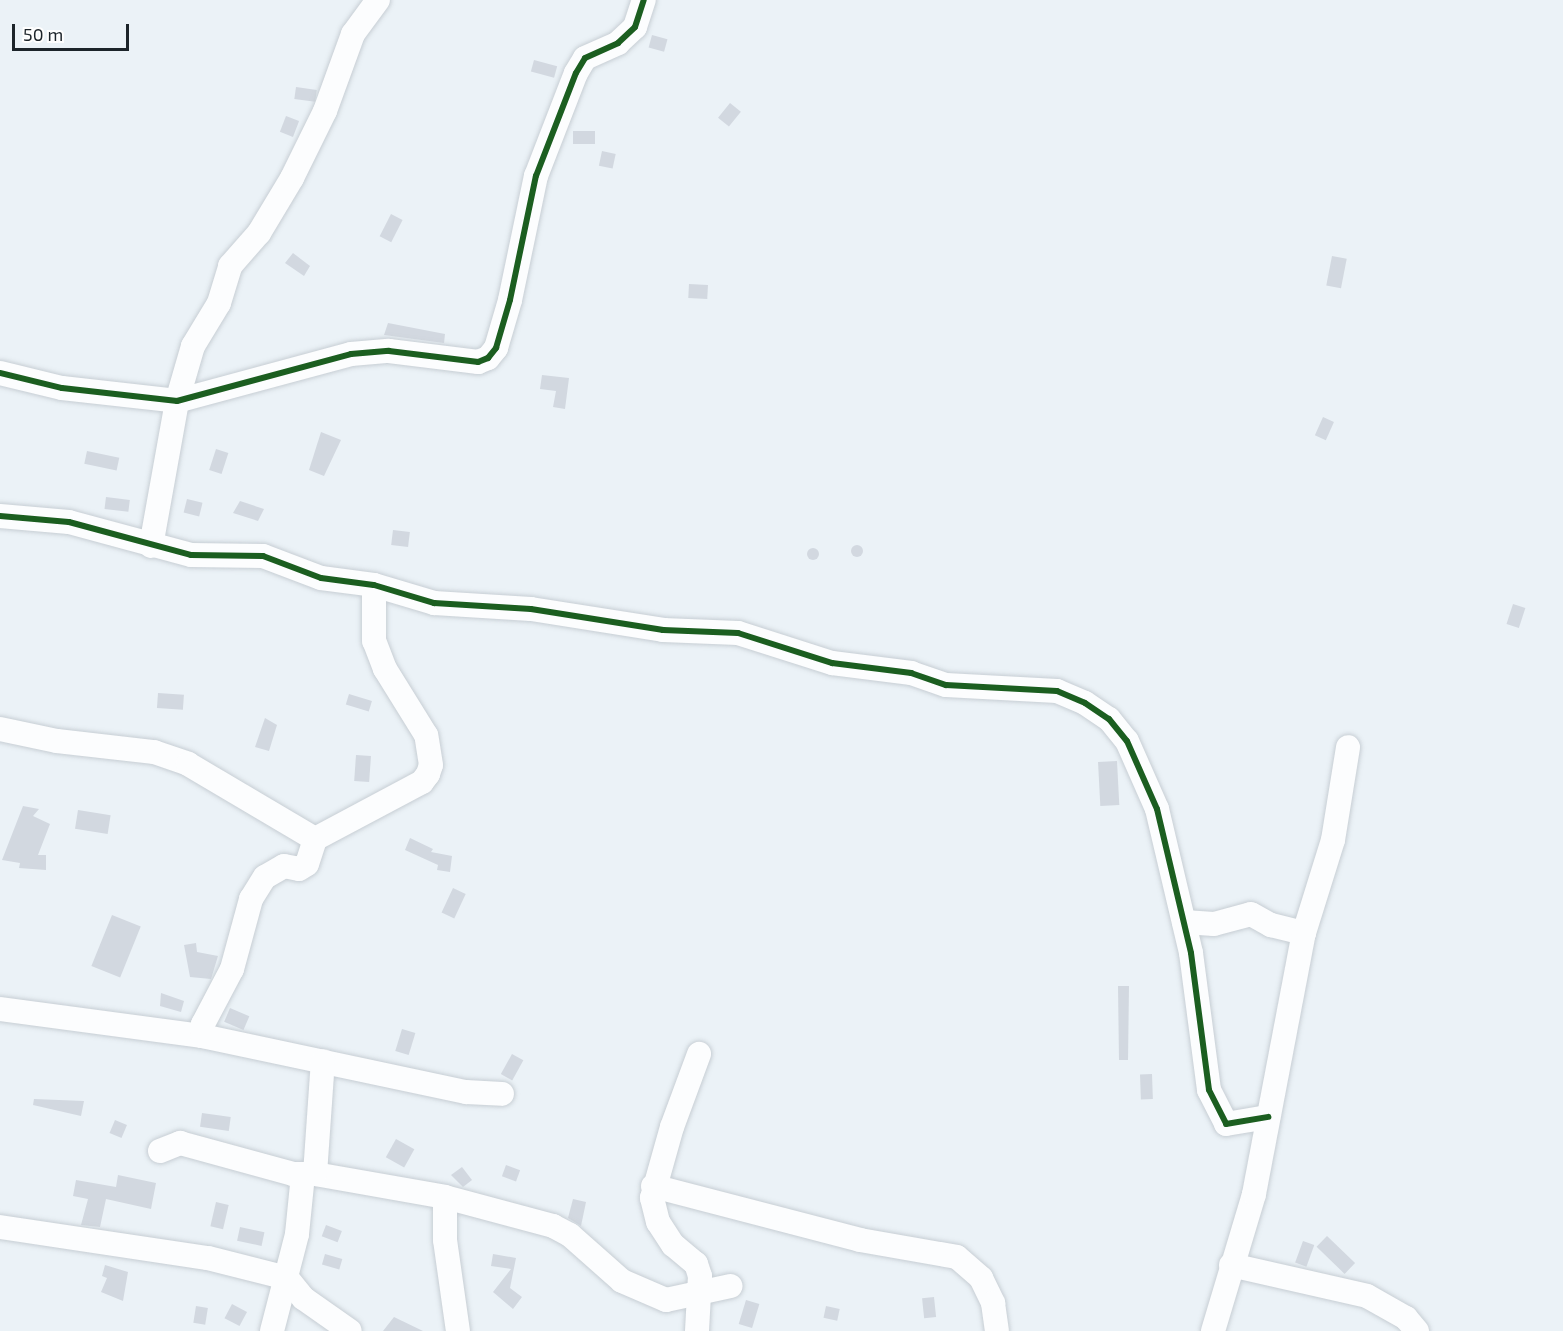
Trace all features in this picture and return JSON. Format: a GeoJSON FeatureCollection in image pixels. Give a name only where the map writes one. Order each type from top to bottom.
{"type":"FeatureCollection","features":[{"type":"Feature","properties":{"kind":"street"},"geometry":{"type":"LineString","coordinates":[[151,546],[177,401],[193,346],[219,303],[230,266],[275,210],[325,111],[352,34],[378,0]]}},
{"type":"Feature","properties":{"kind":"street"},"geometry":{"type":"LineString","coordinates":[[0,372],[62,388],[177,401],[351,354],[389,351],[478,362],[488,358],[496,348],[510,300],[536,176],[576,73],[585,58],[618,43],[635,27],[644,0]]}},
{"type":"Feature","properties":{"kind":"street"},"geometry":{"type":"LineString","coordinates":[[0,516],[62,520],[191,555],[263,556],[321,578],[374,585],[434,603],[531,609],[663,630],[738,633],[832,663],[911,673],[946,685],[1057,691],[1085,703],[1121,734],[1143,774],[1157,809],[1184,922],[1209,1090],[1226,1124],[1268,1117]]}},
{"type":"Feature","properties":{"kind":"street"},"geometry":{"type":"LineString","coordinates":[[202,1036],[203,1024],[232,969],[257,886],[284,866],[299,868],[307,864],[315,839],[422,782],[431,765],[426,735],[378,655],[374,641],[374,585]]}},
{"type":"Feature","properties":{"kind":"street"},"geometry":{"type":"LineString","coordinates":[[0,729],[57,741],[154,752],[188,764],[315,839]]}},
{"type":"Feature","properties":{"kind":"street"},"geometry":{"type":"LineString","coordinates":[[1213,1331],[1254,1194],[1304,933],[1333,840],[1348,747]]}},
{"type":"Feature","properties":{"kind":"street"},"geometry":{"type":"LineString","coordinates":[[1184,922],[1214,924],[1251,914],[1271,925],[1304,933]]}},
{"type":"Feature","properties":{"kind":"street"},"geometry":{"type":"LineString","coordinates":[[0,1009],[202,1036],[457,1090],[502,1094]]}},
{"type":"Feature","properties":{"kind":"street"},"geometry":{"type":"LineString","coordinates":[[697,1331],[699,1294],[696,1264],[673,1245],[658,1222],[653,1186],[699,1054]]}},
{"type":"Feature","properties":{"kind":"street"},"geometry":{"type":"LineString","coordinates":[[272,1331],[287,1278],[309,1175],[323,1061]]}},
{"type":"Feature","properties":{"kind":"street"},"geometry":{"type":"LineString","coordinates":[[160,1151],[180,1143],[309,1175],[445,1197],[553,1226],[570,1235],[622,1281],[654,1296],[676,1300],[731,1286]]}},
{"type":"Feature","properties":{"kind":"street"},"geometry":{"type":"LineString","coordinates":[[653,1186],[860,1240],[957,1257],[981,1278],[993,1303],[997,1331]]}},
{"type":"Feature","properties":{"kind":"street"},"geometry":{"type":"LineString","coordinates":[[445,1197],[445,1240],[458,1331]]}},
{"type":"Feature","properties":{"kind":"street"},"geometry":{"type":"LineString","coordinates":[[0,1227],[197,1256],[287,1278],[303,1298],[350,1331]]}},
{"type":"Feature","properties":{"kind":"street"},"geometry":{"type":"LineString","coordinates":[[1231,1265],[1367,1296],[1406,1318],[1418,1331]]}},
{"type":"Feature","properties":{"kind":"building"},"geometry":{"type":"Polygon","coordinates":[[[652,35],[667,39],[664,52],[649,48],[652,35]]]}},
{"type":"Feature","properties":{"kind":"building"},"geometry":{"type":"Polygon","coordinates":[[[534,60],[557,66],[554,78],[531,72],[534,60]]]}},
{"type":"Feature","properties":{"kind":"building"},"geometry":{"type":"Polygon","coordinates":[[[296,87],[317,90],[315,102],[294,99],[296,87]]]}},
{"type":"Feature","properties":{"kind":"building"},"geometry":{"type":"Polygon","coordinates":[[[730,103],[741,112],[729,127],[718,118],[730,103]]]}},
{"type":"Feature","properties":{"kind":"building"},"geometry":{"type":"Polygon","coordinates":[[[286,116],[299,121],[293,137],[280,132],[286,116]]]}},
{"type":"Feature","properties":{"kind":"building"},"geometry":{"type":"Polygon","coordinates":[[[573,131],[595,131],[595,144],[573,144],[573,131]]]}},
{"type":"Feature","properties":{"kind":"building"},"geometry":{"type":"Polygon","coordinates":[[[602,151],[616,154],[613,169],[599,166],[602,151]]]}},
{"type":"Feature","properties":{"kind":"building"},"geometry":{"type":"Polygon","coordinates":[[[391,214],[403,220],[391,242],[380,236],[391,214]]]}},
{"type":"Feature","properties":{"kind":"building"},"geometry":{"type":"Polygon","coordinates":[[[293,253],[310,266],[304,276],[285,263],[293,253]]]}},
{"type":"Feature","properties":{"kind":"building"},"geometry":{"type":"Polygon","coordinates":[[[1332,256],[1347,259],[1341,288],[1326,285],[1332,256]]]}},
{"type":"Feature","properties":{"kind":"building"},"geometry":{"type":"Polygon","coordinates":[[[689,284],[708,285],[707,299],[688,298],[689,284]]]}},
{"type":"Feature","properties":{"kind":"building"},"geometry":{"type":"Polygon","coordinates":[[[388,323],[445,334],[444,343],[384,335],[388,323]]]}},
{"type":"Feature","properties":{"kind":"building"},"geometry":{"type":"Polygon","coordinates":[[[542,375],[569,378],[565,409],[553,407],[556,391],[540,389],[542,375]]]}},
{"type":"Feature","properties":{"kind":"building"},"geometry":{"type":"Polygon","coordinates":[[[1323,417],[1334,422],[1326,440],[1315,435],[1323,417]]]}},
{"type":"Feature","properties":{"kind":"building"},"geometry":{"type":"Polygon","coordinates":[[[321,432],[341,440],[324,476],[309,470],[321,432]]]}},
{"type":"Feature","properties":{"kind":"building"},"geometry":{"type":"Polygon","coordinates":[[[216,449],[228,453],[222,474],[209,470],[216,449]]]}},
{"type":"Feature","properties":{"kind":"building"},"geometry":{"type":"Polygon","coordinates":[[[87,451],[119,458],[117,471],[84,464],[87,451]]]}},
{"type":"Feature","properties":{"kind":"building"},"geometry":{"type":"Polygon","coordinates":[[[106,497],[130,500],[128,512],[105,509],[106,497]]]}},
{"type":"Feature","properties":{"kind":"building"},"geometry":{"type":"Polygon","coordinates":[[[187,499],[203,503],[199,516],[184,513],[187,499]]]}},
{"type":"Feature","properties":{"kind":"building"},"geometry":{"type":"Polygon","coordinates":[[[240,501],[264,509],[258,521],[233,513],[240,501]]]}},
{"type":"Feature","properties":{"kind":"building"},"geometry":{"type":"Polygon","coordinates":[[[393,530],[410,532],[408,547],[391,545],[393,530]]]}},
{"type":"Feature","properties":{"kind":"building"},"geometry":{"type":"Polygon","coordinates":[[[859,545],[862,546],[862,556],[855,557],[852,556],[851,549],[852,546],[859,545]]]}},
{"type":"Feature","properties":{"kind":"building"},"geometry":{"type":"Polygon","coordinates":[[[815,548],[818,549],[818,559],[811,560],[808,559],[807,552],[808,549],[815,548]]]}},
{"type":"Feature","properties":{"kind":"building"},"geometry":{"type":"Polygon","coordinates":[[[1513,604],[1525,608],[1519,628],[1507,624],[1513,604]]]}},
{"type":"Feature","properties":{"kind":"building"},"geometry":{"type":"Polygon","coordinates":[[[158,693],[184,695],[183,710],[157,708],[158,693]]]}},
{"type":"Feature","properties":{"kind":"building"},"geometry":{"type":"Polygon","coordinates":[[[349,694],[372,701],[369,712],[346,705],[349,694]]]}},
{"type":"Feature","properties":{"kind":"building"},"geometry":{"type":"Polygon","coordinates":[[[265,718],[277,725],[269,751],[255,747],[265,718]]]}},
{"type":"Feature","properties":{"kind":"building"},"geometry":{"type":"Polygon","coordinates":[[[356,755],[371,756],[369,782],[354,781],[356,755]]]}},
{"type":"Feature","properties":{"kind":"building"},"geometry":{"type":"Polygon","coordinates":[[[1117,761],[1119,805],[1100,806],[1098,762],[1117,761]]]}},
{"type":"Feature","properties":{"kind":"building"},"geometry":{"type":"Polygon","coordinates":[[[23,806],[39,809],[33,816],[50,824],[38,855],[46,855],[46,870],[19,868],[20,863],[2,860],[23,806]]]}},
{"type":"Feature","properties":{"kind":"building"},"geometry":{"type":"Polygon","coordinates":[[[78,810],[111,815],[108,834],[75,829],[78,810]]]}},
{"type":"Feature","properties":{"kind":"building"},"geometry":{"type":"Polygon","coordinates":[[[410,838],[433,849],[431,852],[452,856],[450,872],[437,870],[438,865],[405,850],[410,838]]]}},
{"type":"Feature","properties":{"kind":"building"},"geometry":{"type":"Polygon","coordinates":[[[453,888],[466,894],[454,918],[442,912],[453,888]]]}},
{"type":"Feature","properties":{"kind":"building"},"geometry":{"type":"Polygon","coordinates":[[[112,915],[141,927],[120,978],[91,966],[112,915]]]}},
{"type":"Feature","properties":{"kind":"building"},"geometry":{"type":"Polygon","coordinates":[[[196,943],[197,952],[218,956],[211,979],[190,977],[184,945],[196,943]]]}},
{"type":"Feature","properties":{"kind":"building"},"geometry":{"type":"Polygon","coordinates":[[[1118,986],[1129,986],[1128,1060],[1119,1060],[1118,986]]]}},
{"type":"Feature","properties":{"kind":"building"},"geometry":{"type":"Polygon","coordinates":[[[161,993],[184,1001],[181,1012],[160,1006],[161,993]]]}},
{"type":"Feature","properties":{"kind":"building"},"geometry":{"type":"Polygon","coordinates":[[[230,1008],[249,1016],[243,1030],[224,1022],[230,1008]]]}},
{"type":"Feature","properties":{"kind":"building"},"geometry":{"type":"Polygon","coordinates":[[[402,1029],[415,1033],[409,1055],[395,1051],[402,1029]]]}},
{"type":"Feature","properties":{"kind":"building"},"geometry":{"type":"Polygon","coordinates":[[[512,1054],[523,1060],[512,1080],[501,1074],[512,1054]]]}},
{"type":"Feature","properties":{"kind":"building"},"geometry":{"type":"Polygon","coordinates":[[[1140,1074],[1152,1074],[1153,1099],[1141,1099],[1140,1074]]]}},
{"type":"Feature","properties":{"kind":"building"},"geometry":{"type":"Polygon","coordinates":[[[34,1099],[84,1101],[81,1116],[33,1105],[34,1099]]]}},
{"type":"Feature","properties":{"kind":"building"},"geometry":{"type":"Polygon","coordinates":[[[202,1113],[231,1117],[229,1131],[200,1127],[202,1113]]]}},
{"type":"Feature","properties":{"kind":"building"},"geometry":{"type":"Polygon","coordinates":[[[115,1120],[127,1125],[121,1138],[110,1133],[115,1120]]]}},
{"type":"Feature","properties":{"kind":"building"},"geometry":{"type":"Polygon","coordinates":[[[396,1139],[414,1149],[404,1168],[386,1157],[396,1139]]]}},
{"type":"Feature","properties":{"kind":"building"},"geometry":{"type":"Polygon","coordinates":[[[506,1165],[520,1170],[516,1181],[502,1176],[506,1165]]]}},
{"type":"Feature","properties":{"kind":"building"},"geometry":{"type":"Polygon","coordinates":[[[462,1167],[472,1180],[463,1187],[451,1175],[462,1167]]]}},
{"type":"Feature","properties":{"kind":"building"},"geometry":{"type":"Polygon","coordinates":[[[118,1175],[156,1183],[151,1209],[106,1199],[100,1227],[81,1225],[88,1199],[73,1196],[76,1180],[116,1187],[118,1175]]]}},
{"type":"Feature","properties":{"kind":"building"},"geometry":{"type":"Polygon","coordinates":[[[573,1199],[586,1202],[581,1226],[568,1218],[573,1199]]]}},
{"type":"Feature","properties":{"kind":"building"},"geometry":{"type":"Polygon","coordinates":[[[216,1202],[229,1205],[223,1229],[210,1226],[216,1202]]]}},
{"type":"Feature","properties":{"kind":"building"},"geometry":{"type":"Polygon","coordinates":[[[326,1225],[342,1231],[338,1242],[322,1236],[326,1225]]]}},
{"type":"Feature","properties":{"kind":"building"},"geometry":{"type":"Polygon","coordinates":[[[240,1227],[264,1232],[262,1246],[237,1241],[240,1227]]]}},
{"type":"Feature","properties":{"kind":"building"},"geometry":{"type":"Polygon","coordinates":[[[1327,1236],[1355,1263],[1345,1274],[1317,1247],[1327,1236]]]}},
{"type":"Feature","properties":{"kind":"building"},"geometry":{"type":"Polygon","coordinates":[[[1303,1241],[1314,1245],[1306,1267],[1295,1263],[1303,1241]]]}},
{"type":"Feature","properties":{"kind":"building"},"geometry":{"type":"Polygon","coordinates":[[[325,1254],[342,1259],[339,1270],[322,1265],[325,1254]]]}},
{"type":"Feature","properties":{"kind":"building"},"geometry":{"type":"Polygon","coordinates":[[[493,1254],[516,1258],[510,1288],[522,1297],[513,1309],[493,1292],[511,1269],[491,1266],[493,1254]]]}},
{"type":"Feature","properties":{"kind":"building"},"geometry":{"type":"Polygon","coordinates":[[[105,1265],[128,1272],[123,1301],[101,1292],[107,1278],[102,1276],[105,1265]]]}},
{"type":"Feature","properties":{"kind":"building"},"geometry":{"type":"Polygon","coordinates":[[[934,1297],[936,1317],[924,1318],[922,1298],[934,1297]]]}},
{"type":"Feature","properties":{"kind":"building"},"geometry":{"type":"Polygon","coordinates":[[[746,1300],[759,1304],[752,1328],[739,1324],[746,1300]]]}},
{"type":"Feature","properties":{"kind":"building"},"geometry":{"type":"Polygon","coordinates":[[[232,1304],[247,1312],[239,1326],[224,1318],[232,1304]]]}},
{"type":"Feature","properties":{"kind":"building"},"geometry":{"type":"Polygon","coordinates":[[[196,1306],[208,1308],[205,1325],[193,1323],[196,1306]]]}},
{"type":"Feature","properties":{"kind":"building"},"geometry":{"type":"Polygon","coordinates":[[[826,1306],[840,1309],[837,1321],[824,1318],[826,1306]]]}},
{"type":"Feature","properties":{"kind":"building"},"geometry":{"type":"Polygon","coordinates":[[[394,1317],[423,1331],[383,1331],[394,1317]]]}},
{"type":"Feature","properties":{"kind":"cycle path"},"geometry":{"type":"LineString","coordinates":[[0,373],[62,388],[177,401],[351,354],[389,351],[478,362],[488,358],[496,348],[510,300],[536,176],[576,73],[585,58],[618,43],[635,27],[644,0]]}},
{"type":"Feature","properties":{"kind":"cycle path"},"geometry":{"type":"LineString","coordinates":[[0,516],[69,522],[191,555],[263,556],[321,578],[374,585],[434,603],[531,609],[663,630],[738,633],[832,663],[911,673],[946,685],[1057,691],[1085,703],[1109,719],[1127,741],[1157,809],[1191,953],[1209,1090],[1226,1124],[1268,1117]]}}]}
